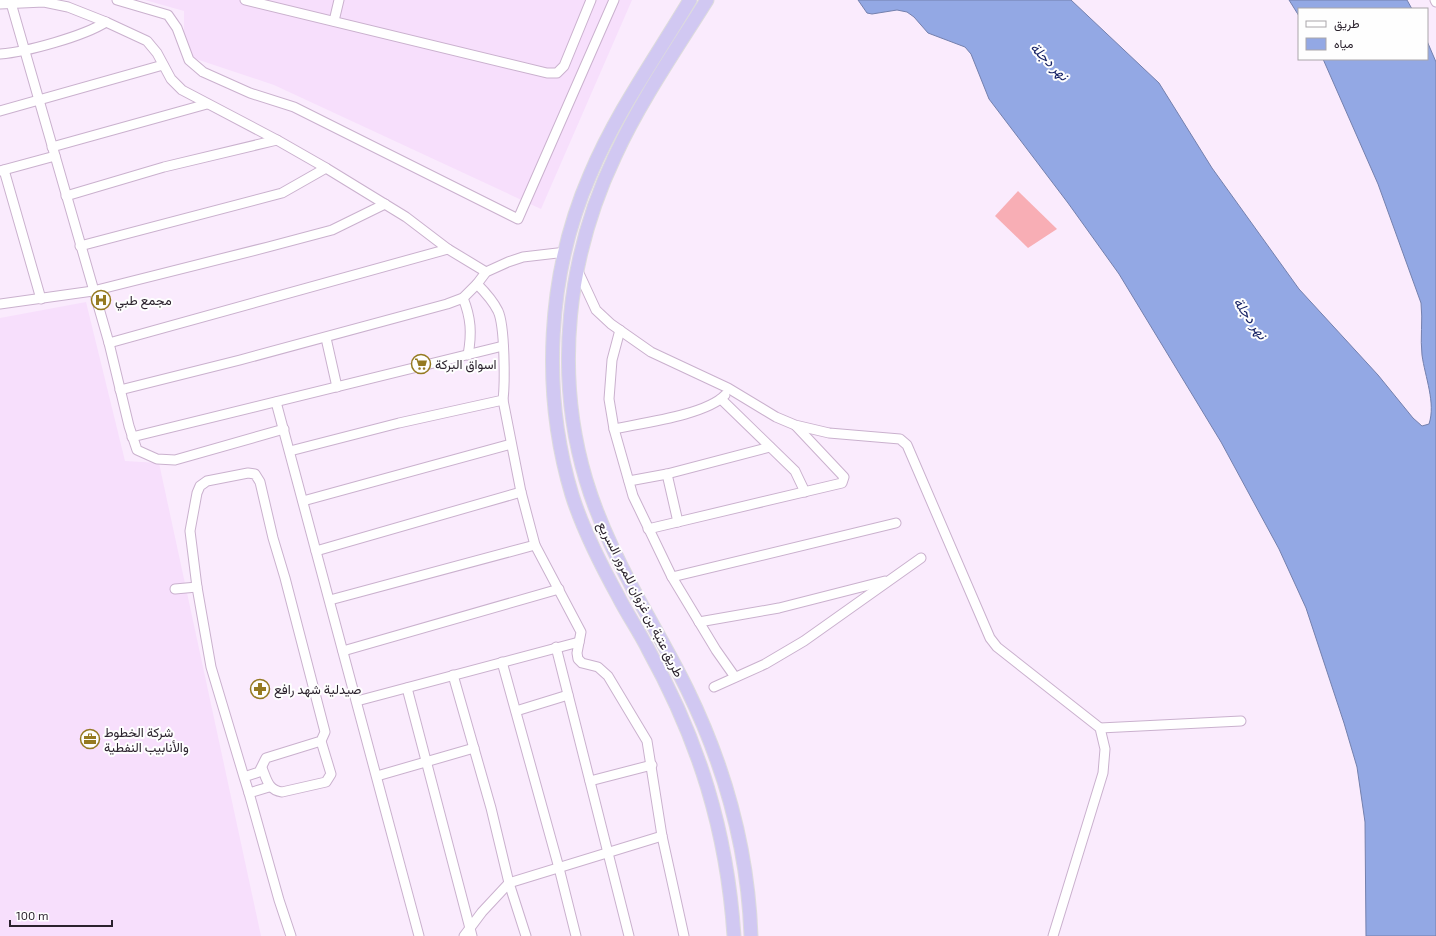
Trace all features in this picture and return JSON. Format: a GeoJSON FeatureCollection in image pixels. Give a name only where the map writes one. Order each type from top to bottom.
{"type":"FeatureCollection","features":[{"type":"Feature","properties":{"kind":"highway","name":"طريق عتبة بن غزوان للمرور السريع"},"geometry":{"type":"LineString","coordinates":[[690,0],[608,138],[587,181],[570,233],[556,305],[552,367],[554,406],[565,468],[573,498],[618,597],[649,650],[698,756],[720,832],[730,894],[734,936]]}},
{"type":"Feature","properties":{"kind":"highway","name":"طريق عتبة بن غزوان للمرور السريع"},"geometry":{"type":"LineString","coordinates":[[707,0],[624,137],[605,179],[584,237],[577,268],[572,305],[569,368],[573,421],[582,464],[603,527],[631,585],[688,690],[719,767],[735,815],[742,848],[751,936]]}},
{"type":"Feature","properties":{"kind":"street"},"geometry":{"type":"LineString","coordinates":[[116,0],[168,15],[177,28],[189,60],[203,72],[250,93],[294,107],[518,219],[614,0]]}},
{"type":"Feature","properties":{"kind":"street"},"geometry":{"type":"LineString","coordinates":[[245,0],[547,73],[557,73],[564,66],[591,0]]}},
{"type":"Feature","properties":{"kind":"street"},"geometry":{"type":"LineString","coordinates":[[334,21],[339,0]]}},
{"type":"Feature","properties":{"kind":"street"},"geometry":{"type":"LineString","coordinates":[[0,4],[44,2],[68,7],[106,22],[147,41],[157,52],[171,79],[182,90],[277,140],[326,168],[385,204],[448,248],[486,272]]}},
{"type":"Feature","properties":{"kind":"street"},"geometry":{"type":"LineString","coordinates":[[11,3],[93,291],[109,342],[132,437],[137,450],[157,459],[175,460],[284,429]]}},
{"type":"Feature","properties":{"kind":"street"},"geometry":{"type":"LineString","coordinates":[[0,54],[25,50],[88,31],[106,22]]}},
{"type":"Feature","properties":{"kind":"street"},"geometry":{"type":"LineString","coordinates":[[0,111],[163,65]]}},
{"type":"Feature","properties":{"kind":"street"},"geometry":{"type":"LineString","coordinates":[[41,298],[2,170],[53,152],[207,104]]}},
{"type":"Feature","properties":{"kind":"street"},"geometry":{"type":"LineString","coordinates":[[66,196],[164,167],[277,140]]}},
{"type":"Feature","properties":{"kind":"street"},"geometry":{"type":"LineString","coordinates":[[80,246],[282,193],[326,168]]}},
{"type":"Feature","properties":{"kind":"street"},"geometry":{"type":"LineString","coordinates":[[0,304],[93,291],[332,230],[385,204]]}},
{"type":"Feature","properties":{"kind":"street"},"geometry":{"type":"LineString","coordinates":[[109,342],[448,248]]}},
{"type":"Feature","properties":{"kind":"street"},"geometry":{"type":"LineString","coordinates":[[120,390],[326,338],[463,298],[477,284],[486,272],[523,257],[566,252]]}},
{"type":"Feature","properties":{"kind":"street"},"geometry":{"type":"LineString","coordinates":[[577,268],[596,310],[620,330],[651,352],[728,388],[776,418],[795,425],[829,433],[900,439],[907,445],[990,638],[997,647],[1100,728],[1105,749],[1103,773],[1053,936]]}},
{"type":"Feature","properties":{"kind":"street"},"geometry":{"type":"LineString","coordinates":[[477,284],[491,299],[499,313],[503,346],[504,400],[521,492],[535,545],[581,632],[578,658],[582,663],[598,667],[608,676],[646,742],[652,766],[662,836],[684,936]]}},
{"type":"Feature","properties":{"kind":"street"},"geometry":{"type":"LineString","coordinates":[[463,298],[470,314],[472,328],[468,355]]}},
{"type":"Feature","properties":{"kind":"street"},"geometry":{"type":"LineString","coordinates":[[620,330],[612,360],[609,399],[614,429],[633,496],[672,577],[716,650],[735,677]]}},
{"type":"Feature","properties":{"kind":"street"},"geometry":{"type":"LineString","coordinates":[[326,338],[337,387]]}},
{"type":"Feature","properties":{"kind":"street"},"geometry":{"type":"LineString","coordinates":[[132,437],[503,346]]}},
{"type":"Feature","properties":{"kind":"street"},"geometry":{"type":"LineString","coordinates":[[614,429],[680,415],[715,404],[721,399],[728,388]]}},
{"type":"Feature","properties":{"kind":"street"},"geometry":{"type":"LineString","coordinates":[[721,399],[795,471],[805,492]]}},
{"type":"Feature","properties":{"kind":"street"},"geometry":{"type":"LineString","coordinates":[[290,451],[399,423],[504,400]]}},
{"type":"Feature","properties":{"kind":"street"},"geometry":{"type":"LineString","coordinates":[[276,402],[419,936]]}},
{"type":"Feature","properties":{"kind":"street"},"geometry":{"type":"LineString","coordinates":[[648,529],[842,483],[844,477],[795,425]]}},
{"type":"Feature","properties":{"kind":"street"},"geometry":{"type":"LineString","coordinates":[[303,501],[511,444]]}},
{"type":"Feature","properties":{"kind":"street"},"geometry":{"type":"LineString","coordinates":[[629,481],[667,474],[770,447]]}},
{"type":"Feature","properties":{"kind":"street"},"geometry":{"type":"LineString","coordinates":[[291,936],[279,900],[250,793],[211,667],[197,587],[190,531],[198,489],[207,481],[248,473],[254,474],[260,482],[272,538],[285,578],[325,732],[321,741],[331,774],[326,782],[282,792],[275,791],[269,787],[262,768],[263,762],[266,758],[321,741]]}},
{"type":"Feature","properties":{"kind":"street"},"geometry":{"type":"LineString","coordinates":[[667,474],[678,522]]}},
{"type":"Feature","properties":{"kind":"street"},"geometry":{"type":"LineString","coordinates":[[316,551],[521,492]]}},
{"type":"Feature","properties":{"kind":"street"},"geometry":{"type":"LineString","coordinates":[[672,577],[896,523]]}},
{"type":"Feature","properties":{"kind":"street"},"geometry":{"type":"LineString","coordinates":[[330,600],[535,545]]}},
{"type":"Feature","properties":{"kind":"street"},"geometry":{"type":"LineString","coordinates":[[714,687],[765,664],[804,641],[921,558]]}},
{"type":"Feature","properties":{"kind":"street"},"geometry":{"type":"LineString","coordinates":[[699,622],[779,608],[894,578]]}},
{"type":"Feature","properties":{"kind":"street"},"geometry":{"type":"LineString","coordinates":[[175,589],[197,587]]}},
{"type":"Feature","properties":{"kind":"street"},"geometry":{"type":"LineString","coordinates":[[343,651],[559,589]]}},
{"type":"Feature","properties":{"kind":"street"},"geometry":{"type":"LineString","coordinates":[[357,701],[579,642]]}},
{"type":"Feature","properties":{"kind":"street"},"geometry":{"type":"LineString","coordinates":[[556,648],[629,936]]}},
{"type":"Feature","properties":{"kind":"street"},"geometry":{"type":"LineString","coordinates":[[502,662],[559,868],[576,936]]}},
{"type":"Feature","properties":{"kind":"street"},"geometry":{"type":"LineString","coordinates":[[453,675],[526,936]]}},
{"type":"Feature","properties":{"kind":"street"},"geometry":{"type":"LineString","coordinates":[[407,688],[471,932]]}},
{"type":"Feature","properties":{"kind":"street"},"geometry":{"type":"LineString","coordinates":[[516,711],[568,695]]}},
{"type":"Feature","properties":{"kind":"street"},"geometry":{"type":"LineString","coordinates":[[1100,728],[1241,721]]}},
{"type":"Feature","properties":{"kind":"street"},"geometry":{"type":"LineString","coordinates":[[377,776],[427,763],[474,748]]}},
{"type":"Feature","properties":{"kind":"street"},"geometry":{"type":"LineString","coordinates":[[590,781],[652,766]]}},
{"type":"Feature","properties":{"kind":"street"},"geometry":{"type":"LineString","coordinates":[[244,777],[259,772],[262,768]]}},
{"type":"Feature","properties":{"kind":"street"},"geometry":{"type":"LineString","coordinates":[[250,793],[269,787]]}},
{"type":"Feature","properties":{"kind":"street"},"geometry":{"type":"LineString","coordinates":[[464,936],[471,932],[482,912],[510,883],[662,836]]}},
{"type":"Feature","properties":{"kind":"shaded area"},"geometry":{"type":"Polygon","coordinates":[[[145,0],[632,0],[541,209],[274,85],[184,55],[184,11],[145,0]]]}},
{"type":"Feature","properties":{"kind":"shaded area"},"geometry":{"type":"Polygon","coordinates":[[[1018,191],[1057,229],[1028,248],[995,216],[1018,191]]]}},
{"type":"Feature","properties":{"kind":"shaded area"},"geometry":{"type":"Polygon","coordinates":[[[86,302],[125,461],[159,463],[261,936],[0,936],[0,318],[86,302]]]}},
{"type":"Feature","properties":{"kind":"water","name":"نهر دجلة"},"geometry":{"type":"Polygon","coordinates":[[[858,0],[1071,0],[1159,83],[1212,168],[1299,289],[1378,375],[1413,418],[1422,426],[1429,424],[1431,416],[1431,399],[1422,355],[1421,303],[1378,184],[1323,60],[1428,60],[1428,43],[1436,62],[1436,936],[1366,936],[1365,822],[1357,767],[1306,608],[1279,549],[1221,442],[1119,274],[1068,203],[989,99],[971,54],[965,47],[928,33],[914,17],[907,12],[897,10],[872,14],[867,13],[858,0]]]}},
{"type":"Feature","properties":{"kind":"water"},"geometry":{"type":"Polygon","coordinates":[[[1289,0],[1407,0],[1411,8],[1298,8],[1298,14],[1289,0]]]}},
{"type":"Feature","properties":{"kind":"place","name":"مجمع طبي"},"geometry":{"type":"Point","coordinates":[101,300]}},
{"type":"Feature","properties":{"kind":"place","name":"اسواق البركة"},"geometry":{"type":"Point","coordinates":[421,364]}},
{"type":"Feature","properties":{"kind":"place","name":"صيدلية شهد رافع"},"geometry":{"type":"Point","coordinates":[260,689]}},
{"type":"Feature","properties":{"kind":"place","name":"شركة الخطوط والأنابيب النفطية"},"geometry":{"type":"Point","coordinates":[90,739]}}]}
